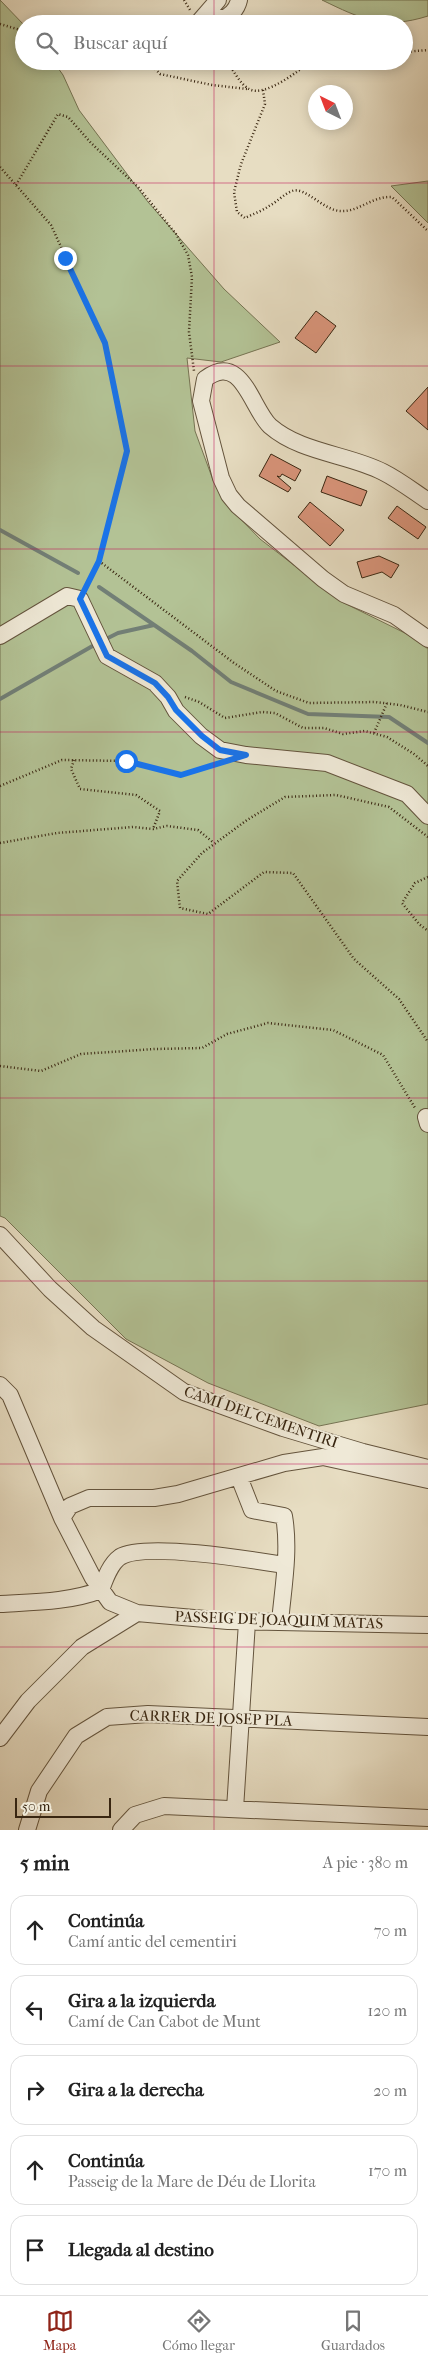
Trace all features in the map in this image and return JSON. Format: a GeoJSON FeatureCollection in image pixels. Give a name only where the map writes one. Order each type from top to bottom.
{"type":"FeatureCollection","features":[{"type":"Feature","properties":{"kind":"street"},"geometry":{"type":"LineString","coordinates":[[228,15],[238,6],[239,0]]}},
{"type":"Feature","properties":{"kind":"street"},"geometry":{"type":"LineString","coordinates":[[428,501],[382,472],[289,439],[269,425],[254,403],[246,384],[236,376],[226,372],[213,373],[205,380],[201,391],[201,401],[221,478],[229,495],[238,506],[323,579],[344,594],[394,615],[428,639]]}},
{"type":"Feature","properties":{"kind":"street"},"geometry":{"type":"LineString","coordinates":[[0,636],[67,596],[80,599],[107,656],[155,683],[168,697],[176,710],[202,736],[220,750],[246,755],[327,763],[407,794],[428,816]]}},
{"type":"Feature","properties":{"kind":"street","name":"CAMÍ DEL CEMENTIRI"},"geometry":{"type":"LineString","coordinates":[[0,1235],[50,1289],[93,1328],[184,1392],[283,1428],[363,1452],[428,1468]]}},
{"type":"Feature","properties":{"kind":"street","name":"PASSEIG DE JOAQUIM MATAS"},"geometry":{"type":"LineString","coordinates":[[0,1386],[10,1396],[62,1518],[110,1602],[137,1613],[247,1622],[428,1625]]}},
{"type":"Feature","properties":{"kind":"street"},"geometry":{"type":"LineString","coordinates":[[62,1518],[70,1506],[89,1498],[154,1498],[238,1477],[284,1463],[323,1457],[428,1480]]}},
{"type":"Feature","properties":{"kind":"street"},"geometry":{"type":"LineString","coordinates":[[238,1477],[252,1510],[284,1516],[286,1529],[285,1581],[280,1622]]}},
{"type":"Feature","properties":{"kind":"street"},"geometry":{"type":"LineString","coordinates":[[0,1604],[51,1601],[89,1595],[102,1590],[106,1576],[119,1558],[132,1551],[204,1554],[284,1565]]}},
{"type":"Feature","properties":{"kind":"street"},"geometry":{"type":"LineString","coordinates":[[0,1738],[28,1701],[82,1647],[137,1613]]}},
{"type":"Feature","properties":{"kind":"street"},"geometry":{"type":"LineString","coordinates":[[235,1809],[243,1718],[247,1622]]}},
{"type":"Feature","properties":{"kind":"street","name":"CARRER DE JOSEP PLA"},"geometry":{"type":"LineString","coordinates":[[27,1830],[39,1791],[76,1736],[107,1717],[148,1714],[428,1727]]}},
{"type":"Feature","properties":{"kind":"street"},"geometry":{"type":"LineString","coordinates":[[121,1830],[135,1815],[164,1806],[428,1818]]}},
{"type":"Feature","properties":{"kind":"path"},"geometry":{"type":"LineString","coordinates":[[0,24],[15,28]]}},
{"type":"Feature","properties":{"kind":"path"},"geometry":{"type":"LineString","coordinates":[[413,51],[428,50]]}},
{"type":"Feature","properties":{"kind":"path"},"geometry":{"type":"LineString","coordinates":[[156,70],[160,74],[256,92],[275,86],[299,70]]}},
{"type":"Feature","properties":{"kind":"path"},"geometry":{"type":"LineString","coordinates":[[234,70],[248,89]]}},
{"type":"Feature","properties":{"kind":"path"},"geometry":{"type":"LineString","coordinates":[[263,90],[265,104],[241,164],[234,192],[237,212],[245,218],[268,207],[293,190],[303,191],[322,206],[341,211],[361,206],[379,197],[392,197],[428,231]]}},
{"type":"Feature","properties":{"kind":"path"},"geometry":{"type":"LineString","coordinates":[[16,185],[58,114],[68,117],[91,143],[139,188],[176,234],[188,255],[192,277],[189,332],[192,364],[201,391]]}},
{"type":"Feature","properties":{"kind":"path"},"geometry":{"type":"LineString","coordinates":[[0,167],[51,225],[105,343],[127,451],[99,561],[80,599]]}},
{"type":"Feature","properties":{"kind":"path"},"geometry":{"type":"LineString","coordinates":[[99,561],[234,663],[276,691],[308,703],[387,703],[428,712]]}},
{"type":"Feature","properties":{"kind":"path"},"geometry":{"type":"LineString","coordinates":[[168,697],[187,697],[225,718],[262,712],[276,713],[303,728],[324,728],[343,734],[365,731],[374,733],[387,737],[414,754],[428,766]]}},
{"type":"Feature","properties":{"kind":"path"},"geometry":{"type":"LineString","coordinates":[[374,733],[379,726],[387,703]]}},
{"type":"Feature","properties":{"kind":"path"},"geometry":{"type":"LineString","coordinates":[[0,786],[62,760],[126,761],[181,775],[222,763]]}},
{"type":"Feature","properties":{"kind":"path"},"geometry":{"type":"LineString","coordinates":[[74,760],[71,769],[80,789],[136,795],[160,811],[153,829]]}},
{"type":"Feature","properties":{"kind":"path"},"geometry":{"type":"LineString","coordinates":[[428,837],[389,807],[336,795],[285,797],[247,820],[202,853],[177,881],[180,908],[208,914],[264,872],[293,873],[354,959],[399,999],[428,1042]]}},
{"type":"Feature","properties":{"kind":"path"},"geometry":{"type":"LineString","coordinates":[[0,843],[57,833],[133,827],[153,829],[167,826],[198,830],[215,844]]}},
{"type":"Feature","properties":{"kind":"path"},"geometry":{"type":"LineString","coordinates":[[428,878],[415,882],[402,903],[418,924],[428,931]]}},
{"type":"Feature","properties":{"kind":"path"},"geometry":{"type":"LineString","coordinates":[[0,1066],[41,1071],[82,1054],[202,1048],[227,1034],[268,1023],[333,1030],[383,1056],[412,1106],[427,1121]]}},
{"type":"Feature","properties":{"kind":"green space"},"geometry":{"type":"Polygon","coordinates":[[[0,0],[15,16],[15,70],[59,70],[79,110],[148,202],[224,289],[280,342],[221,362],[187,358],[195,431],[213,480],[230,508],[260,539],[342,602],[413,637],[428,649],[428,1404],[319,1426],[208,1383],[126,1339],[5,1218],[0,1216],[0,0]]]}},
{"type":"Feature","properties":{"kind":"green space"},"geometry":{"type":"Polygon","coordinates":[[[322,0],[428,0],[428,16],[413,20],[413,15],[356,15],[322,0]]]}},
{"type":"Feature","properties":{"kind":"green space"},"geometry":{"type":"Polygon","coordinates":[[[428,181],[428,223],[391,186],[428,181]]]}},
{"type":"Feature","properties":{"kind":"building"},"geometry":{"type":"Polygon","coordinates":[[[316,311],[336,326],[316,353],[295,338],[316,311]]]}},
{"type":"Feature","properties":{"kind":"building"},"geometry":{"type":"Polygon","coordinates":[[[428,387],[428,430],[406,411],[428,387]]]}},
{"type":"Feature","properties":{"kind":"building"},"geometry":{"type":"Polygon","coordinates":[[[271,454],[301,470],[295,481],[282,474],[280,477],[277,476],[291,488],[288,492],[259,476],[271,454]]]}},
{"type":"Feature","properties":{"kind":"building"},"geometry":{"type":"Polygon","coordinates":[[[327,476],[367,491],[361,506],[321,492],[327,476]]]}},
{"type":"Feature","properties":{"kind":"building"},"geometry":{"type":"Polygon","coordinates":[[[310,502],[344,530],[330,546],[298,517],[310,502]]]}},
{"type":"Feature","properties":{"kind":"building"},"geometry":{"type":"Polygon","coordinates":[[[397,506],[426,527],[418,539],[388,518],[397,506]]]}},
{"type":"Feature","properties":{"kind":"building"},"geometry":{"type":"Polygon","coordinates":[[[379,556],[399,565],[391,578],[382,572],[362,578],[357,562],[379,556]]]}},
{"type":"Feature","properties":{"kind":"waterway"},"geometry":{"type":"LineString","coordinates":[[0,530],[78,573]]}},
{"type":"Feature","properties":{"kind":"waterway"},"geometry":{"type":"LineString","coordinates":[[99,587],[192,651],[231,682],[308,714],[389,717],[428,743]]}},
{"type":"Feature","properties":{"kind":"waterway"},"geometry":{"type":"LineString","coordinates":[[104,640],[118,633],[154,625]]}},
{"type":"Feature","properties":{"kind":"waterway"},"geometry":{"type":"LineString","coordinates":[[0,699],[96,644]]}},
{"type":"Feature","properties":{"kind":"route"},"geometry":{"type":"LineString","coordinates":[[65,258],[105,343],[127,451],[99,561],[80,599],[107,656],[155,683],[168,697],[176,710],[202,736],[220,750],[246,755],[181,775],[126,761]]}}]}
